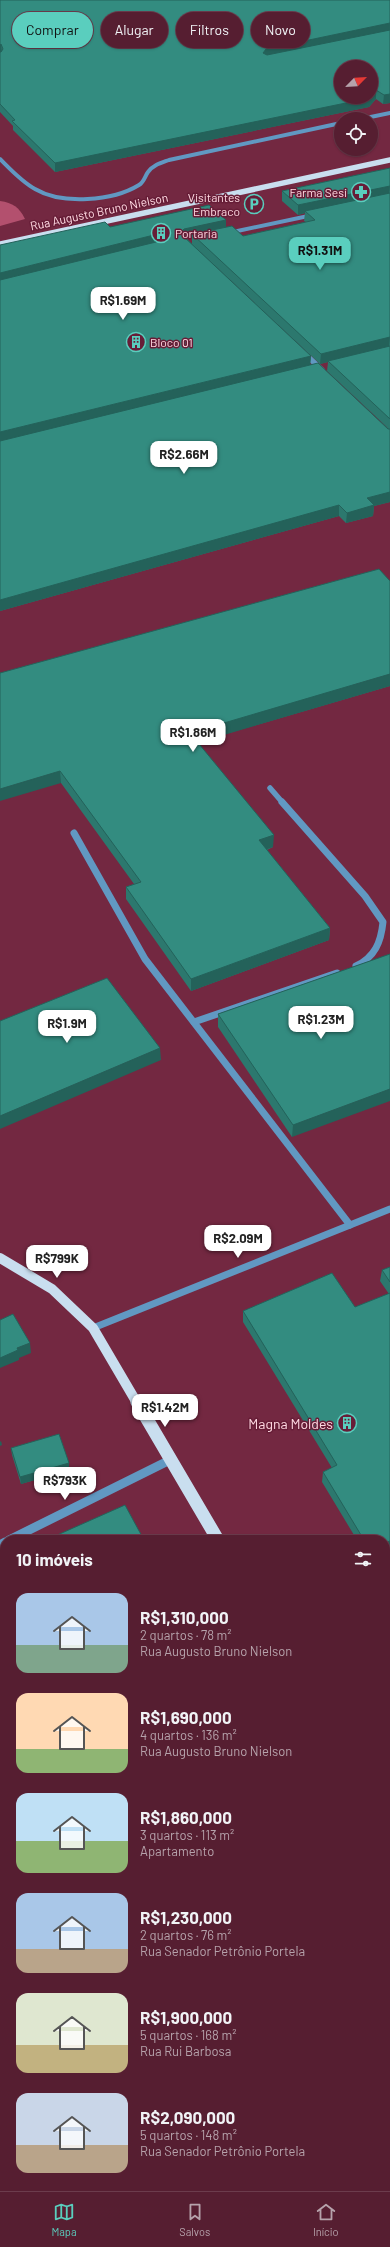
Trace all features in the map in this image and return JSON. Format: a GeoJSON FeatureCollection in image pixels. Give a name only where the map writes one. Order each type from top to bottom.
{"type":"FeatureCollection","features":[{"type":"Feature","properties":{"kind":"main road","name":"Rua Augusto Bruno Nielson"},"geometry":{"type":"LineString","coordinates":[[0,244],[390,160]]}},
{"type":"Feature","properties":{"kind":"main road"},"geometry":{"type":"LineString","coordinates":[[0,1258],[28,1273],[52,1290],[93,1328],[215,1535]]}},
{"type":"Feature","properties":{"kind":"street"},"geometry":{"type":"LineString","coordinates":[[378,115],[390,113]]}},
{"type":"Feature","properties":{"kind":"street"},"geometry":{"type":"LineString","coordinates":[[0,159],[23,181],[41,193],[66,198],[88,199],[119,193],[139,185],[155,166],[169,160],[334,125]]}},
{"type":"Feature","properties":{"kind":"street"},"geometry":{"type":"LineString","coordinates":[[223,234],[322,213]]}},
{"type":"Feature","properties":{"kind":"street"},"geometry":{"type":"LineString","coordinates":[[297,347],[325,373]]}},
{"type":"Feature","properties":{"kind":"street"},"geometry":{"type":"LineString","coordinates":[[312,370],[327,366]]}},
{"type":"Feature","properties":{"kind":"street"},"geometry":{"type":"LineString","coordinates":[[270,788],[365,896],[383,922],[381,942],[365,963],[350,968]]}},
{"type":"Feature","properties":{"kind":"street"},"geometry":{"type":"LineString","coordinates":[[74,833],[145,959],[350,1225]]}},
{"type":"Feature","properties":{"kind":"street"},"geometry":{"type":"LineString","coordinates":[[194,1022],[343,971]]}},
{"type":"Feature","properties":{"kind":"street"},"geometry":{"type":"LineString","coordinates":[[93,1328],[390,1209]]}},
{"type":"Feature","properties":{"kind":"street"},"geometry":{"type":"LineString","coordinates":[[18,1535],[170,1460]]}},
{"type":"Feature","properties":{"kind":"shaded area"},"geometry":{"type":"Polygon","coordinates":[[[0,201],[15,206],[25,219],[0,226],[0,201]]]}},
{"type":"Feature","properties":{"kind":"building"},"geometry":{"type":"Polygon","coordinates":[[[0,0],[390,0],[390,23],[310,40],[310,12],[251,12],[251,48],[271,48],[266,49],[263,53],[267,55],[301,48],[310,48],[310,46],[390,30],[390,94],[384,95],[378,91],[378,60],[334,60],[334,104],[341,104],[55,163],[12,121],[15,120],[0,104],[0,52],[3,49],[1,44],[0,45],[0,0]]]}},
{"type":"Feature","properties":{"kind":"building"},"geometry":{"type":"Polygon","coordinates":[[[390,168],[390,186],[298,205],[282,191],[390,168]]]}},
{"type":"Feature","properties":{"kind":"building"},"geometry":{"type":"Polygon","coordinates":[[[390,193],[390,337],[321,354],[192,234],[232,226],[243,236],[315,220],[305,211],[390,193]]]}},
{"type":"Feature","properties":{"kind":"building","name":"Bloco 01"},"geometry":{"type":"Polygon","coordinates":[[[209,205],[226,220],[184,229],[182,231],[182,235],[311,356],[0,432],[0,280],[156,242],[158,238],[154,235],[0,273],[0,245],[105,222],[110,227],[209,205]]]}},
{"type":"Feature","properties":{"kind":"building"},"geometry":{"type":"Polygon","coordinates":[[[390,346],[390,419],[328,361],[390,346]]]}},
{"type":"Feature","properties":{"kind":"building"},"geometry":{"type":"Polygon","coordinates":[[[318,363],[388,429],[390,429],[390,492],[367,498],[374,505],[347,513],[339,505],[0,600],[0,441],[318,363]]]}},
{"type":"Feature","properties":{"kind":"building"},"geometry":{"type":"Polygon","coordinates":[[[379,569],[390,581],[390,674],[190,733],[274,835],[259,840],[330,928],[191,979],[126,887],[141,882],[60,771],[0,789],[0,673],[379,569]]]}},
{"type":"Feature","properties":{"kind":"building"},"geometry":{"type":"Polygon","coordinates":[[[390,954],[390,1089],[293,1125],[218,1014],[390,954]]]}},
{"type":"Feature","properties":{"kind":"building"},"geometry":{"type":"Polygon","coordinates":[[[107,978],[160,1048],[0,1116],[0,1021],[107,978]]]}},
{"type":"Feature","properties":{"kind":"building"},"geometry":{"type":"Polygon","coordinates":[[[390,1267],[390,1282],[382,1270],[390,1267]]]}},
{"type":"Feature","properties":{"kind":"building","name":"Magna Moldes"},"geometry":{"type":"Polygon","coordinates":[[[332,1273],[355,1307],[390,1293],[390,1535],[361,1535],[323,1472],[337,1465],[243,1311],[332,1273]]]}},
{"type":"Feature","properties":{"kind":"building"},"geometry":{"type":"Polygon","coordinates":[[[13,1314],[30,1343],[17,1348],[18,1350],[0,1358],[0,1320],[13,1314]]]}},
{"type":"Feature","properties":{"kind":"building"},"geometry":{"type":"Polygon","coordinates":[[[59,1434],[69,1463],[20,1477],[11,1448],[59,1434]]]}},
{"type":"Feature","properties":{"kind":"building"},"geometry":{"type":"Polygon","coordinates":[[[125,1505],[141,1535],[57,1535],[125,1505]]]}},
{"type":"Feature","properties":{"kind":"place","name":"Farma Sesi"},"geometry":{"type":"Point","coordinates":[361,192]}},
{"type":"Feature","properties":{"kind":"place","name":"Visitantes Embraco"},"geometry":{"type":"Point","coordinates":[254,204]}},
{"type":"Feature","properties":{"kind":"place","name":"Portaria"},"geometry":{"type":"Point","coordinates":[161,233]}},
{"type":"Feature","properties":{"kind":"place","name":"Bloco 01"},"geometry":{"type":"Point","coordinates":[136,342]}},
{"type":"Feature","properties":{"kind":"place","name":"Magna Moldes"},"geometry":{"type":"Point","coordinates":[347,1423]}}]}
